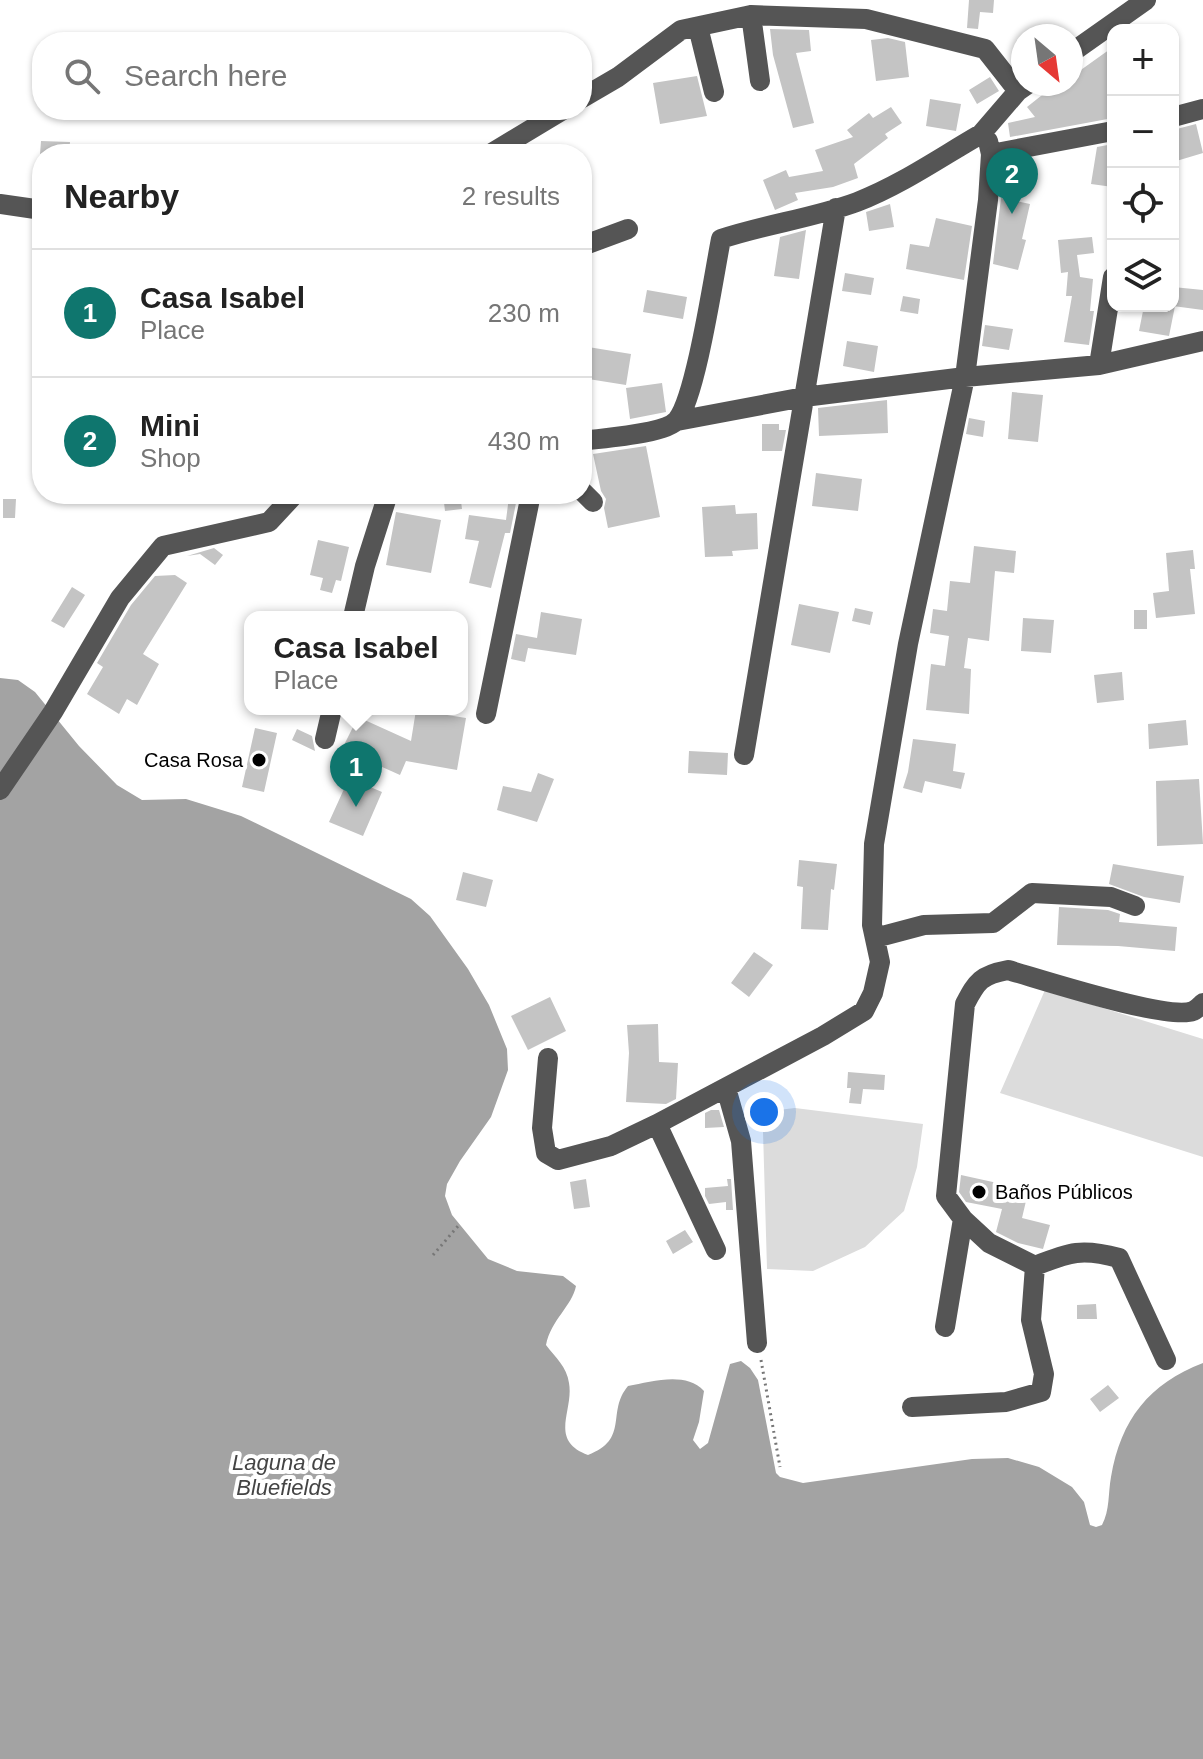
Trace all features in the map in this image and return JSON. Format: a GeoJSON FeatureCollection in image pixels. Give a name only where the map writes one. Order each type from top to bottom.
{"type":"FeatureCollection","features":[{"type":"Feature","properties":{"kind":"street"},"geometry":{"type":"LineString","coordinates":[[1083,45],[1146,0]]}},
{"type":"Feature","properties":{"kind":"street"},"geometry":{"type":"LineString","coordinates":[[751,15],[760,81]]}},
{"type":"Feature","properties":{"kind":"street"},"geometry":{"type":"LineString","coordinates":[[592,92],[618,77],[681,30],[751,15],[866,19],[985,49],[1011,76]]}},
{"type":"Feature","properties":{"kind":"street"},"geometry":{"type":"LineString","coordinates":[[698,27],[714,92]]}},
{"type":"Feature","properties":{"kind":"street"},"geometry":{"type":"LineString","coordinates":[[677,421],[690,392],[721,239],[858,202],[912,175],[981,134],[1016,96]]}},
{"type":"Feature","properties":{"kind":"street"},"geometry":{"type":"LineString","coordinates":[[1179,115],[1203,109]]}},
{"type":"Feature","properties":{"kind":"street"},"geometry":{"type":"LineString","coordinates":[[507,144],[546,120]]}},
{"type":"Feature","properties":{"kind":"street"},"geometry":{"type":"LineString","coordinates":[[991,154],[1107,132]]}},
{"type":"Feature","properties":{"kind":"street"},"geometry":{"type":"LineString","coordinates":[[548,1058],[542,1128],[546,1153],[558,1160],[611,1146],[726,1088],[864,1011],[873,993],[880,962],[872,925],[874,844],[908,644],[965,377],[988,200],[991,154],[988,141],[981,134]]}},
{"type":"Feature","properties":{"kind":"street"},"geometry":{"type":"LineString","coordinates":[[0,204],[32,209]]}},
{"type":"Feature","properties":{"kind":"street"},"geometry":{"type":"LineString","coordinates":[[744,755],[836,208]]}},
{"type":"Feature","properties":{"kind":"street"},"geometry":{"type":"LineString","coordinates":[[592,242],[628,229]]}},
{"type":"Feature","properties":{"kind":"street"},"geometry":{"type":"LineString","coordinates":[[1099,365],[1107,312]]}},
{"type":"Feature","properties":{"kind":"street"},"geometry":{"type":"LineString","coordinates":[[592,440],[657,431],[677,421],[804,397],[965,377],[1099,365],[1203,341]]}},
{"type":"Feature","properties":{"kind":"street"},"geometry":{"type":"LineString","coordinates":[[0,790],[53,712],[120,598],[163,546],[269,522],[286,504]]}},
{"type":"Feature","properties":{"kind":"street"},"geometry":{"type":"LineString","coordinates":[[354,611],[385,504]]}},
{"type":"Feature","properties":{"kind":"street"},"geometry":{"type":"LineString","coordinates":[[486,714],[529,504]]}},
{"type":"Feature","properties":{"kind":"street"},"geometry":{"type":"LineString","coordinates":[[325,739],[331,715]]}},
{"type":"Feature","properties":{"kind":"street"},"geometry":{"type":"LineString","coordinates":[[875,938],[924,925],[993,923],[1032,893],[1111,897],[1135,906]]}},
{"type":"Feature","properties":{"kind":"street"},"geometry":{"type":"LineString","coordinates":[[1166,1360],[1119,1258],[1090,1250],[1064,1255],[1035,1266],[989,1243],[963,1219],[946,1196],[965,1004],[975,985],[988,974],[1008,970],[1129,1003],[1175,1012],[1192,1011],[1203,1003]]}},
{"type":"Feature","properties":{"kind":"street"},"geometry":{"type":"LineString","coordinates":[[726,1088],[741,1141],[757,1343]]}},
{"type":"Feature","properties":{"kind":"street"},"geometry":{"type":"LineString","coordinates":[[657,1124],[716,1250]]}},
{"type":"Feature","properties":{"kind":"street"},"geometry":{"type":"LineString","coordinates":[[945,1327],[963,1219]]}},
{"type":"Feature","properties":{"kind":"street"},"geometry":{"type":"LineString","coordinates":[[912,1407],[1006,1402],[1041,1392],[1044,1374],[1031,1320],[1035,1266]]}},
{"type":"Feature","properties":{"kind":"path"},"geometry":{"type":"LineString","coordinates":[[433,1255],[459,1225]]}},
{"type":"Feature","properties":{"kind":"path"},"geometry":{"type":"LineString","coordinates":[[757,1343],[780,1467]]}},
{"type":"Feature","properties":{"kind":"shaded area"},"geometry":{"type":"Polygon","coordinates":[[[1045,990],[1203,1039],[1203,1157],[1000,1093],[1045,990]]]}},
{"type":"Feature","properties":{"kind":"shaded area"},"geometry":{"type":"Polygon","coordinates":[[[795,1108],[923,1124],[917,1167],[904,1211],[865,1247],[813,1271],[767,1269],[763,1131],[770,1111],[795,1108]]]}},
{"type":"Feature","properties":{"kind":"water","name":"Laguna de Bluefields"},"geometry":{"type":"Polygon","coordinates":[[[0,678],[18,680],[35,692],[79,746],[117,785],[142,800],[186,799],[241,816],[411,899],[430,916],[489,1005],[507,1049],[508,1070],[491,1117],[460,1161],[447,1184],[445,1196],[452,1215],[488,1259],[517,1271],[563,1276],[576,1286],[546,1345],[568,1377],[570,1394],[566,1433],[576,1449],[588,1455],[609,1441],[618,1406],[628,1386],[678,1380],[687,1381],[704,1391],[693,1440],[700,1449],[708,1443],[730,1364],[741,1361],[758,1380],[776,1473],[780,1477],[803,1483],[972,1459],[1008,1458],[1039,1467],[1072,1487],[1084,1502],[1090,1525],[1096,1527],[1102,1525],[1105,1519],[1116,1456],[1130,1421],[1153,1393],[1203,1363],[1203,1759],[0,1759],[0,678]]]}},
{"type":"Feature","properties":{"kind":"building"},"geometry":{"type":"Polygon","coordinates":[[[969,0],[994,0],[993,13],[980,12],[978,29],[967,28],[969,0]]]}},
{"type":"Feature","properties":{"kind":"building"},"geometry":{"type":"Polygon","coordinates":[[[770,29],[809,30],[811,51],[796,53],[814,123],[793,128],[773,55],[770,29]]]}},
{"type":"Feature","properties":{"kind":"building"},"geometry":{"type":"Polygon","coordinates":[[[888,38],[905,42],[909,77],[876,81],[871,40],[888,38]]]}},
{"type":"Feature","properties":{"kind":"building"},"geometry":{"type":"Polygon","coordinates":[[[1107,51],[1107,119],[1010,137],[1008,123],[1035,117],[1027,107],[1041,96],[1083,96],[1083,68],[1107,51]]]}},
{"type":"Feature","properties":{"kind":"building"},"geometry":{"type":"Polygon","coordinates":[[[697,76],[707,116],[660,124],[653,83],[697,76]]]}},
{"type":"Feature","properties":{"kind":"building"},"geometry":{"type":"Polygon","coordinates":[[[990,77],[999,91],[977,104],[969,90],[990,77]]]}},
{"type":"Feature","properties":{"kind":"building"},"geometry":{"type":"Polygon","coordinates":[[[930,99],[961,104],[956,131],[926,126],[930,99]]]}},
{"type":"Feature","properties":{"kind":"building"},"geometry":{"type":"Polygon","coordinates":[[[891,107],[902,123],[885,134],[888,138],[854,164],[858,178],[833,187],[795,193],[798,200],[775,210],[763,180],[786,170],[789,177],[823,171],[815,150],[853,137],[847,130],[869,113],[873,118],[891,107]]]}},
{"type":"Feature","properties":{"kind":"building"},"geometry":{"type":"Polygon","coordinates":[[[1196,124],[1203,153],[1179,160],[1179,128],[1196,124]]]}},
{"type":"Feature","properties":{"kind":"building"},"geometry":{"type":"Polygon","coordinates":[[[41,141],[70,142],[70,144],[41,144],[41,141]]]}},
{"type":"Feature","properties":{"kind":"building"},"geometry":{"type":"Polygon","coordinates":[[[1107,145],[1107,186],[1091,184],[1097,147],[1107,145]]]}},
{"type":"Feature","properties":{"kind":"building"},"geometry":{"type":"Polygon","coordinates":[[[1001,198],[1030,204],[1022,239],[1026,240],[1018,270],[993,264],[1001,198]]]}},
{"type":"Feature","properties":{"kind":"building"},"geometry":{"type":"Polygon","coordinates":[[[890,204],[894,227],[869,231],[866,212],[890,204]]]}},
{"type":"Feature","properties":{"kind":"building"},"geometry":{"type":"Polygon","coordinates":[[[936,218],[972,226],[964,280],[906,269],[910,244],[929,247],[936,218]]]}},
{"type":"Feature","properties":{"kind":"building"},"geometry":{"type":"Polygon","coordinates":[[[806,230],[799,279],[774,276],[780,237],[806,230]]]}},
{"type":"Feature","properties":{"kind":"building"},"geometry":{"type":"Polygon","coordinates":[[[1092,237],[1094,253],[1077,255],[1080,277],[1093,279],[1090,311],[1094,311],[1089,345],[1064,342],[1072,296],[1066,296],[1068,272],[1061,273],[1058,240],[1092,237]]]}},
{"type":"Feature","properties":{"kind":"building"},"geometry":{"type":"Polygon","coordinates":[[[845,273],[874,278],[871,295],[842,291],[845,273]]]}},
{"type":"Feature","properties":{"kind":"building"},"geometry":{"type":"Polygon","coordinates":[[[1179,288],[1203,290],[1203,310],[1179,307],[1179,288]]]}},
{"type":"Feature","properties":{"kind":"building"},"geometry":{"type":"Polygon","coordinates":[[[647,290],[687,297],[683,319],[643,312],[647,290]]]}},
{"type":"Feature","properties":{"kind":"building"},"geometry":{"type":"Polygon","coordinates":[[[903,296],[920,299],[918,314],[900,311],[903,296]]]}},
{"type":"Feature","properties":{"kind":"building"},"geometry":{"type":"Polygon","coordinates":[[[1143,312],[1174,312],[1169,336],[1139,331],[1143,312]]]}},
{"type":"Feature","properties":{"kind":"building"},"geometry":{"type":"Polygon","coordinates":[[[985,325],[1013,329],[1009,350],[982,346],[985,325]]]}},
{"type":"Feature","properties":{"kind":"building"},"geometry":{"type":"Polygon","coordinates":[[[847,341],[878,346],[874,372],[843,366],[847,341]]]}},
{"type":"Feature","properties":{"kind":"building"},"geometry":{"type":"Polygon","coordinates":[[[592,348],[631,354],[626,385],[592,380],[592,348]]]}},
{"type":"Feature","properties":{"kind":"building"},"geometry":{"type":"Polygon","coordinates":[[[662,383],[666,412],[630,419],[626,388],[662,383]]]}},
{"type":"Feature","properties":{"kind":"building"},"geometry":{"type":"Polygon","coordinates":[[[1012,392],[1043,395],[1038,442],[1008,439],[1012,392]]]}},
{"type":"Feature","properties":{"kind":"building"},"geometry":{"type":"Polygon","coordinates":[[[887,400],[888,433],[819,436],[818,408],[887,400]]]}},
{"type":"Feature","properties":{"kind":"building"},"geometry":{"type":"Polygon","coordinates":[[[969,418],[985,421],[983,437],[966,434],[969,418]]]}},
{"type":"Feature","properties":{"kind":"building"},"geometry":{"type":"Polygon","coordinates":[[[762,424],[779,424],[779,430],[786,430],[782,451],[762,451],[762,424]]]}},
{"type":"Feature","properties":{"kind":"building"},"geometry":{"type":"Polygon","coordinates":[[[646,446],[660,517],[608,528],[604,508],[606,499],[601,491],[593,454],[646,446]]]}},
{"type":"Feature","properties":{"kind":"building"},"geometry":{"type":"Polygon","coordinates":[[[816,473],[862,479],[858,511],[812,506],[816,473]]]}},
{"type":"Feature","properties":{"kind":"building"},"geometry":{"type":"Polygon","coordinates":[[[3,499],[16,499],[15,518],[3,518],[3,499]]]}},
{"type":"Feature","properties":{"kind":"building"},"geometry":{"type":"Polygon","coordinates":[[[444,504],[461,504],[462,509],[445,511],[444,504]]]}},
{"type":"Feature","properties":{"kind":"building"},"geometry":{"type":"Polygon","coordinates":[[[508,504],[516,504],[510,533],[505,533],[491,588],[469,583],[479,541],[465,539],[469,515],[506,520],[508,504]]]}},
{"type":"Feature","properties":{"kind":"building"},"geometry":{"type":"Polygon","coordinates":[[[735,505],[736,514],[757,513],[758,549],[732,551],[733,556],[705,557],[702,507],[735,505]]]}},
{"type":"Feature","properties":{"kind":"building"},"geometry":{"type":"Polygon","coordinates":[[[396,512],[441,520],[431,573],[386,565],[396,512]]]}},
{"type":"Feature","properties":{"kind":"building"},"geometry":{"type":"Polygon","coordinates":[[[318,540],[349,547],[341,581],[336,580],[332,593],[320,590],[323,578],[310,575],[318,540]]]}},
{"type":"Feature","properties":{"kind":"building"},"geometry":{"type":"Polygon","coordinates":[[[974,546],[1016,551],[1014,573],[995,571],[989,641],[968,638],[964,668],[971,669],[969,714],[926,710],[931,664],[945,666],[949,636],[930,633],[933,609],[947,611],[950,581],[970,583],[974,546]]]}},
{"type":"Feature","properties":{"kind":"building"},"geometry":{"type":"Polygon","coordinates":[[[214,548],[223,555],[215,565],[200,554],[187,556],[214,548]]]}},
{"type":"Feature","properties":{"kind":"building"},"geometry":{"type":"Polygon","coordinates":[[[1193,550],[1195,569],[1190,569],[1195,614],[1156,618],[1153,593],[1169,591],[1166,553],[1193,550]]]}},
{"type":"Feature","properties":{"kind":"building"},"geometry":{"type":"Polygon","coordinates":[[[175,575],[187,583],[143,654],[159,664],[137,705],[127,699],[119,714],[87,694],[103,667],[97,663],[131,605],[155,576],[175,575]]]}},
{"type":"Feature","properties":{"kind":"building"},"geometry":{"type":"Polygon","coordinates":[[[72,587],[85,595],[64,628],[51,621],[72,587]]]}},
{"type":"Feature","properties":{"kind":"building"},"geometry":{"type":"Polygon","coordinates":[[[799,604],[839,612],[830,653],[791,645],[799,604]]]}},
{"type":"Feature","properties":{"kind":"building"},"geometry":{"type":"Polygon","coordinates":[[[855,608],[873,612],[870,625],[852,621],[855,608]]]}},
{"type":"Feature","properties":{"kind":"building"},"geometry":{"type":"Polygon","coordinates":[[[1134,610],[1147,610],[1147,629],[1134,629],[1134,610]]]}},
{"type":"Feature","properties":{"kind":"building"},"geometry":{"type":"Polygon","coordinates":[[[541,612],[582,619],[576,655],[528,648],[525,662],[511,659],[516,634],[537,638],[541,612]]]}},
{"type":"Feature","properties":{"kind":"building"},"geometry":{"type":"Polygon","coordinates":[[[1023,618],[1054,620],[1051,653],[1021,651],[1023,618]]]}},
{"type":"Feature","properties":{"kind":"building"},"geometry":{"type":"Polygon","coordinates":[[[1122,672],[1124,700],[1097,703],[1094,675],[1122,672]]]}},
{"type":"Feature","properties":{"kind":"building"},"geometry":{"type":"Polygon","coordinates":[[[415,715],[466,718],[457,770],[406,761],[400,775],[342,749],[358,717],[411,741],[415,715]]]}},
{"type":"Feature","properties":{"kind":"building"},"geometry":{"type":"Polygon","coordinates":[[[1186,720],[1188,745],[1149,749],[1148,724],[1186,720]]]}},
{"type":"Feature","properties":{"kind":"building","name":"Casa Rosa"},"geometry":{"type":"Polygon","coordinates":[[[255,728],[277,733],[264,792],[242,787],[255,728]]]}},
{"type":"Feature","properties":{"kind":"building"},"geometry":{"type":"Polygon","coordinates":[[[297,729],[312,736],[315,751],[292,740],[297,729]]]}},
{"type":"Feature","properties":{"kind":"building"},"geometry":{"type":"Polygon","coordinates":[[[913,739],[956,744],[953,771],[965,773],[961,789],[925,781],[922,793],[903,788],[913,739]]]}},
{"type":"Feature","properties":{"kind":"building"},"geometry":{"type":"Polygon","coordinates":[[[689,751],[728,753],[727,775],[688,773],[689,751]]]}},
{"type":"Feature","properties":{"kind":"building"},"geometry":{"type":"Polygon","coordinates":[[[538,773],[554,779],[537,822],[497,810],[503,786],[531,792],[538,773]]]}},
{"type":"Feature","properties":{"kind":"building"},"geometry":{"type":"Polygon","coordinates":[[[349,778],[382,792],[363,836],[329,822],[349,778]]]}},
{"type":"Feature","properties":{"kind":"building"},"geometry":{"type":"Polygon","coordinates":[[[1199,779],[1203,844],[1157,846],[1156,781],[1199,779]]]}},
{"type":"Feature","properties":{"kind":"building"},"geometry":{"type":"Polygon","coordinates":[[[799,860],[837,864],[834,890],[831,889],[828,930],[801,929],[803,887],[797,886],[799,860]]]}},
{"type":"Feature","properties":{"kind":"building"},"geometry":{"type":"Polygon","coordinates":[[[1113,864],[1184,876],[1180,903],[1144,897],[1109,884],[1113,864]]]}},
{"type":"Feature","properties":{"kind":"building"},"geometry":{"type":"Polygon","coordinates":[[[463,872],[493,880],[486,907],[456,900],[463,872]]]}},
{"type":"Feature","properties":{"kind":"building"},"geometry":{"type":"Polygon","coordinates":[[[1059,907],[1108,910],[1120,914],[1119,922],[1177,927],[1175,951],[1057,945],[1059,907]]]}},
{"type":"Feature","properties":{"kind":"building"},"geometry":{"type":"Polygon","coordinates":[[[754,952],[773,965],[749,997],[731,983],[754,952]]]}},
{"type":"Feature","properties":{"kind":"building"},"geometry":{"type":"Polygon","coordinates":[[[550,997],[566,1031],[528,1050],[511,1016],[550,997]]]}},
{"type":"Feature","properties":{"kind":"building"},"geometry":{"type":"Polygon","coordinates":[[[658,1024],[659,1062],[678,1063],[676,1099],[666,1104],[626,1102],[627,1025],[658,1024]]]}},
{"type":"Feature","properties":{"kind":"building"},"geometry":{"type":"Polygon","coordinates":[[[848,1072],[885,1075],[884,1090],[863,1089],[861,1104],[849,1103],[851,1088],[847,1088],[848,1072]]]}},
{"type":"Feature","properties":{"kind":"building"},"geometry":{"type":"Polygon","coordinates":[[[719,1110],[724,1127],[705,1128],[705,1113],[719,1110]]]}},
{"type":"Feature","properties":{"kind":"building"},"geometry":{"type":"Polygon","coordinates":[[[961,1175],[1002,1184],[1000,1194],[1026,1201],[1022,1218],[1050,1225],[1043,1249],[1018,1243],[996,1232],[1002,1209],[966,1202],[959,1192],[961,1175]]]}},
{"type":"Feature","properties":{"kind":"building"},"geometry":{"type":"Polygon","coordinates":[[[586,1179],[590,1207],[574,1209],[570,1182],[586,1179]]]}},
{"type":"Feature","properties":{"kind":"building"},"geometry":{"type":"Polygon","coordinates":[[[727,1179],[731,1179],[733,1210],[726,1210],[726,1202],[709,1204],[705,1196],[705,1188],[728,1186],[727,1179]]]}},
{"type":"Feature","properties":{"kind":"building"},"geometry":{"type":"Polygon","coordinates":[[[685,1230],[693,1242],[673,1254],[666,1241],[685,1230]]]}},
{"type":"Feature","properties":{"kind":"building"},"geometry":{"type":"Polygon","coordinates":[[[1096,1304],[1097,1319],[1077,1319],[1077,1305],[1096,1304]]]}},
{"type":"Feature","properties":{"kind":"building"},"geometry":{"type":"Polygon","coordinates":[[[1108,1385],[1119,1398],[1100,1412],[1090,1399],[1108,1385]]]}},
{"type":"Feature","properties":{"kind":"place","name":"Mini"},"geometry":{"type":"Point","coordinates":[1012,214]}},
{"type":"Feature","properties":{"kind":"place","name":"Casa Rosa"},"geometry":{"type":"Point","coordinates":[259,760]}},
{"type":"Feature","properties":{"kind":"place","name":"Casa Isabel"},"geometry":{"type":"Point","coordinates":[356,807]}},
{"type":"Feature","properties":{"kind":"place","name":"Baños Públicos"},"geometry":{"type":"Point","coordinates":[979,1192]}}]}
